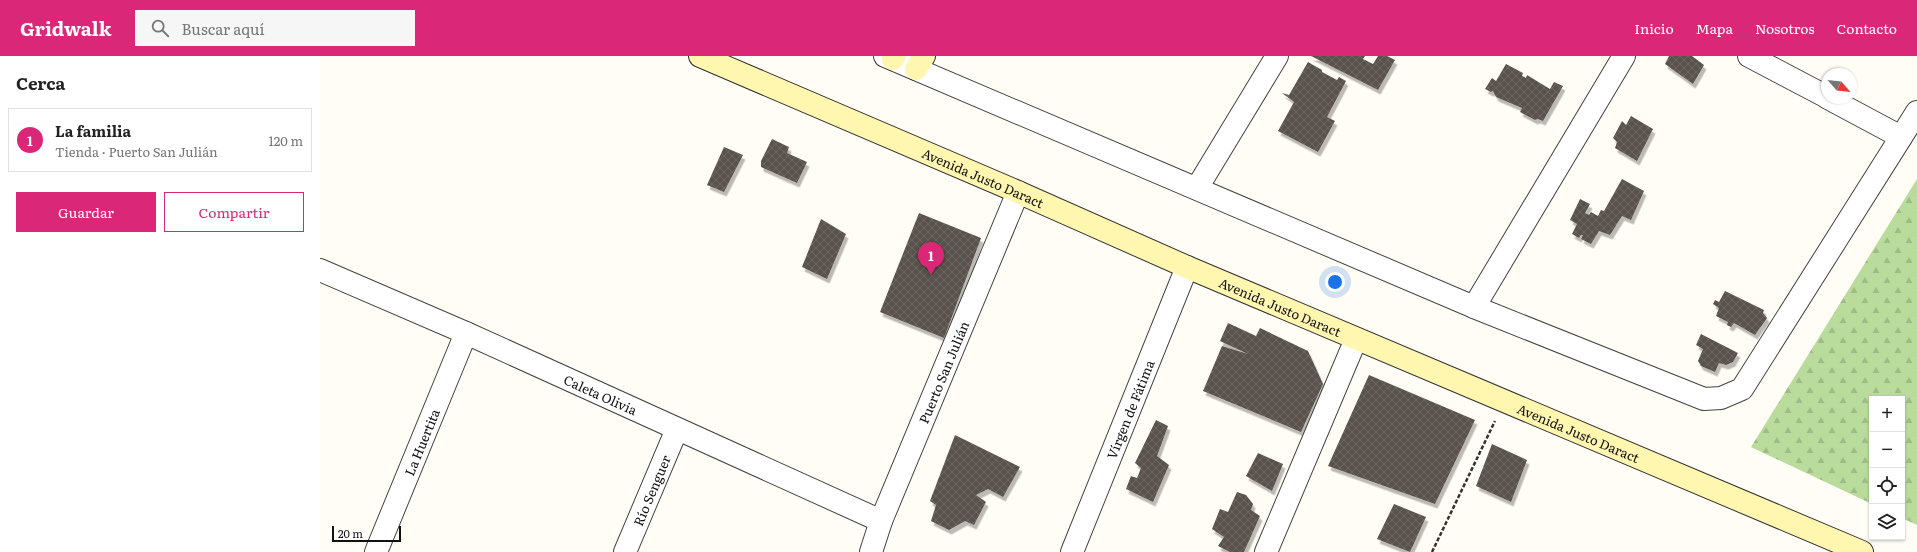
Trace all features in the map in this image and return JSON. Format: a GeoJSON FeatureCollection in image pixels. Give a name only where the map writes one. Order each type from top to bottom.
{"type":"FeatureCollection","features":[{"type":"Feature","properties":{"kind":"main road","name":"Avenida Justo Daract"},"geometry":{"type":"LineString","coordinates":[[700,56],[1018,192],[1187,267],[1862,552]]}},
{"type":"Feature","properties":{"kind":"street"},"geometry":{"type":"LineString","coordinates":[[1197,188],[1277,56]]}},
{"type":"Feature","properties":{"kind":"street"},"geometry":{"type":"LineString","coordinates":[[1474,307],[1624,56]]}},
{"type":"Feature","properties":{"kind":"street"},"geometry":{"type":"LineString","coordinates":[[1749,56],[1821,94]]}},
{"type":"Feature","properties":{"kind":"street"},"geometry":{"type":"LineString","coordinates":[[891,57],[920,63],[1197,188],[1474,307],[1704,399],[1721,398],[1742,389],[1917,112]]}},
{"type":"Feature","properties":{"kind":"street"},"geometry":{"type":"LineString","coordinates":[[1839,104],[1902,137]]}},
{"type":"Feature","properties":{"kind":"street","name":"Puerto San Julián"},"geometry":{"type":"LineString","coordinates":[[871,552],[881,520],[1018,192]]}},
{"type":"Feature","properties":{"kind":"street","name":"Vírgen de Fátima"},"geometry":{"type":"LineString","coordinates":[[1072,552],[1187,267]]}},
{"type":"Feature","properties":{"kind":"street","name":"Caleta Olivia"},"geometry":{"type":"LineString","coordinates":[[320,270],[466,333],[881,520]]}},
{"type":"Feature","properties":{"kind":"street","name":"La Huertita"},"geometry":{"type":"LineString","coordinates":[[376,552],[466,333]]}},
{"type":"Feature","properties":{"kind":"street"},"geometry":{"type":"LineString","coordinates":[[1266,552],[1356,339]]}},
{"type":"Feature","properties":{"kind":"street","name":"Río Senguer"},"geometry":{"type":"LineString","coordinates":[[625,552],[677,429]]}},
{"type":"Feature","properties":{"kind":"path"},"geometry":{"type":"LineString","coordinates":[[1432,552],[1504,401]]}},
{"type":"Feature","properties":{"kind":"green space"},"geometry":{"type":"Polygon","coordinates":[[[1917,179],[1917,525],[1905,519],[1905,396],[1869,396],[1869,503],[1751,447],[1917,179]]]}},
{"type":"Feature","properties":{"kind":"building"},"geometry":{"type":"Polygon","coordinates":[[[1311,56],[1365,56],[1363,59],[1373,64],[1378,56],[1387,56],[1395,60],[1378,90],[1311,56]]]}},
{"type":"Feature","properties":{"kind":"building"},"geometry":{"type":"Polygon","coordinates":[[[1669,56],[1692,56],[1704,65],[1693,84],[1665,64],[1669,56]]]}},
{"type":"Feature","properties":{"kind":"building"},"geometry":{"type":"Polygon","coordinates":[[[1308,62],[1337,80],[1339,77],[1346,81],[1327,117],[1335,121],[1318,152],[1278,131],[1294,102],[1282,93],[1289,95],[1308,62]]]}},
{"type":"Feature","properties":{"kind":"building"},"geometry":{"type":"Polygon","coordinates":[[[1506,64],[1523,73],[1522,76],[1526,78],[1527,75],[1550,89],[1554,82],[1563,86],[1543,121],[1538,119],[1535,120],[1520,112],[1522,108],[1496,97],[1493,91],[1491,92],[1485,89],[1492,78],[1496,81],[1506,64]]]}},
{"type":"Feature","properties":{"kind":"building"},"geometry":{"type":"Polygon","coordinates":[[[1631,116],[1653,129],[1637,161],[1615,148],[1617,142],[1613,138],[1622,121],[1626,125],[1631,116]]]}},
{"type":"Feature","properties":{"kind":"building"},"geometry":{"type":"Polygon","coordinates":[[[772,139],[789,147],[787,153],[807,162],[797,183],[761,167],[761,161],[772,139]]]}},
{"type":"Feature","properties":{"kind":"building"},"geometry":{"type":"Polygon","coordinates":[[[724,147],[743,155],[724,192],[707,185],[724,147]]]}},
{"type":"Feature","properties":{"kind":"building"},"geometry":{"type":"Polygon","coordinates":[[[1622,179],[1644,191],[1631,220],[1622,216],[1610,235],[1599,231],[1591,244],[1581,239],[1583,235],[1579,238],[1572,234],[1577,224],[1570,220],[1580,199],[1590,204],[1585,213],[1589,215],[1591,212],[1598,216],[1601,210],[1604,211],[1622,179]]]}},
{"type":"Feature","properties":{"kind":"building"},"geometry":{"type":"Polygon","coordinates":[[[919,213],[981,238],[944,338],[880,312],[919,213]]]}},
{"type":"Feature","properties":{"kind":"building"},"geometry":{"type":"Polygon","coordinates":[[[821,219],[846,234],[827,279],[802,267],[821,219]]]}},
{"type":"Feature","properties":{"kind":"building"},"geometry":{"type":"Polygon","coordinates":[[[1725,291],[1764,310],[1763,313],[1767,318],[1755,335],[1734,323],[1731,327],[1727,325],[1728,322],[1716,316],[1719,308],[1713,304],[1715,300],[1719,302],[1725,291]]]}},
{"type":"Feature","properties":{"kind":"building"},"geometry":{"type":"Polygon","coordinates":[[[1228,323],[1256,336],[1260,328],[1308,351],[1323,384],[1301,432],[1203,391],[1222,346],[1248,354],[1220,341],[1228,323]]]}},
{"type":"Feature","properties":{"kind":"building"},"geometry":{"type":"Polygon","coordinates":[[[1701,334],[1738,353],[1733,362],[1726,365],[1719,363],[1715,372],[1701,366],[1698,361],[1703,349],[1696,345],[1701,334]]]}},
{"type":"Feature","properties":{"kind":"building"},"geometry":{"type":"Polygon","coordinates":[[[1369,375],[1475,420],[1435,504],[1328,466],[1369,375]]]}},
{"type":"Feature","properties":{"kind":"building"},"geometry":{"type":"Polygon","coordinates":[[[1156,420],[1168,426],[1157,456],[1169,465],[1153,502],[1126,489],[1131,476],[1137,478],[1141,468],[1135,463],[1156,420]]]}},
{"type":"Feature","properties":{"kind":"building"},"geometry":{"type":"Polygon","coordinates":[[[955,435],[1020,467],[1003,497],[988,489],[976,495],[986,502],[974,525],[965,521],[949,530],[931,521],[936,505],[930,501],[955,435]]]}},
{"type":"Feature","properties":{"kind":"building"},"geometry":{"type":"Polygon","coordinates":[[[1492,444],[1527,460],[1511,502],[1476,486],[1492,444]]]}},
{"type":"Feature","properties":{"kind":"building"},"geometry":{"type":"Polygon","coordinates":[[[1258,453],[1283,464],[1272,491],[1246,476],[1258,453]]]}},
{"type":"Feature","properties":{"kind":"building"},"geometry":{"type":"Polygon","coordinates":[[[1237,492],[1246,495],[1253,504],[1251,510],[1260,516],[1244,552],[1230,552],[1218,546],[1224,537],[1212,529],[1220,509],[1228,512],[1237,492]]]}},
{"type":"Feature","properties":{"kind":"building"},"geometry":{"type":"Polygon","coordinates":[[[1394,504],[1426,517],[1410,552],[1377,539],[1394,504]]]}},
{"type":"Feature","properties":{"kind":"place","name":"La familia"},"geometry":{"type":"Point","coordinates":[931,275]}}]}
